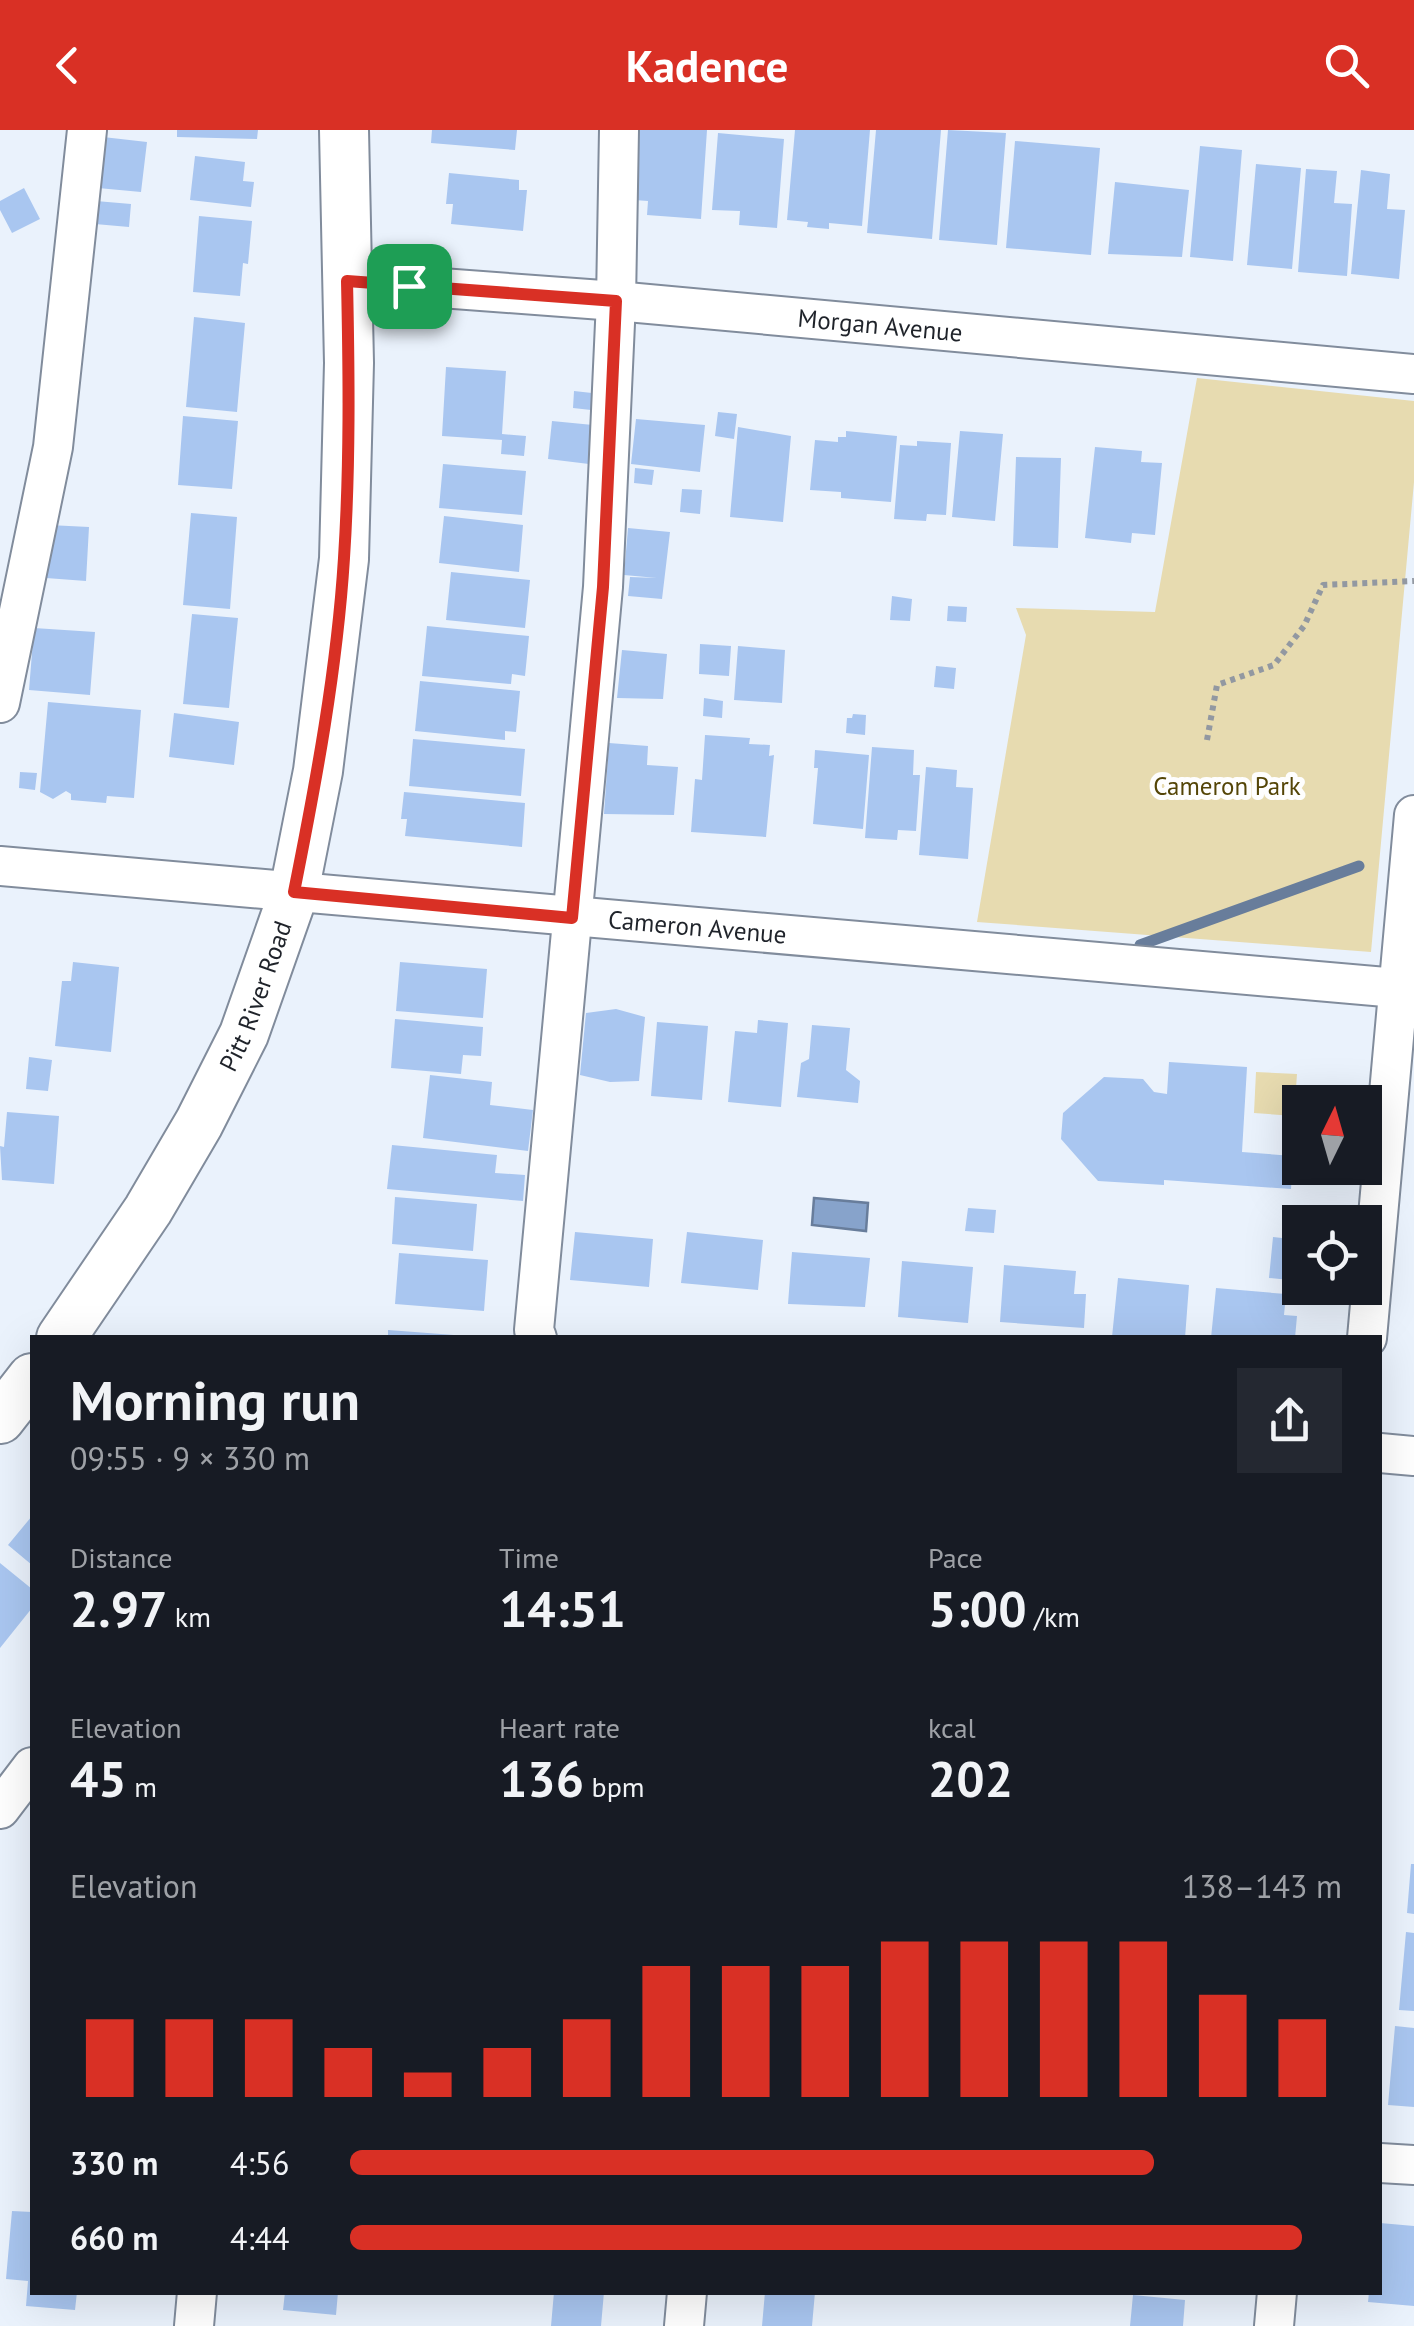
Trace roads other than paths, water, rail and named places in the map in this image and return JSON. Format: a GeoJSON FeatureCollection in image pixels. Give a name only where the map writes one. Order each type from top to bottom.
{"type":"FeatureCollection","features":[{"type":"Feature","properties":{"kind":"main road","name":"Pitt River Road"},"geometry":{"type":"LineString","coordinates":[[63,1335],[148,1210],[199,1123],[244,1034],[294,892],[318,771],[344,559],[349,364],[344,130]]}},
{"type":"Feature","properties":{"kind":"main road"},"geometry":{"type":"LineString","coordinates":[[0,1420],[30,1381]]}},
{"type":"Feature","properties":{"kind":"street"},"geometry":{"type":"LineString","coordinates":[[0,704],[54,447],[87,130]]}},
{"type":"Feature","properties":{"kind":"street"},"geometry":{"type":"LineString","coordinates":[[536,1335],[603,587],[619,130]]}},
{"type":"Feature","properties":{"kind":"street","name":"Morgan Avenue"},"geometry":{"type":"LineString","coordinates":[[347,281],[616,301],[1414,374]]}},
{"type":"Feature","properties":{"kind":"street"},"geometry":{"type":"LineString","coordinates":[[1367,1335],[1414,815]]}},
{"type":"Feature","properties":{"kind":"street","name":"Cameron Avenue"},"geometry":{"type":"LineString","coordinates":[[0,866],[1397,988]]}},
{"type":"Feature","properties":{"kind":"street"},"geometry":{"type":"LineString","coordinates":[[1382,1453],[1414,1456]]}},
{"type":"Feature","properties":{"kind":"street"},"geometry":{"type":"LineString","coordinates":[[0,1809],[30,1771]]}},
{"type":"Feature","properties":{"kind":"street"},"geometry":{"type":"LineString","coordinates":[[1382,2162],[1414,2165]]}},
{"type":"Feature","properties":{"kind":"street"},"geometry":{"type":"LineString","coordinates":[[194,2326],[197,2295]]}},
{"type":"Feature","properties":{"kind":"street"},"geometry":{"type":"LineString","coordinates":[[684,2326],[687,2295]]}},
{"type":"Feature","properties":{"kind":"street"},"geometry":{"type":"LineString","coordinates":[[1274,2326],[1277,2295]]}},
{"type":"Feature","properties":{"kind":"water"},"geometry":{"type":"Polygon","coordinates":[[[814,1198],[868,1203],[866,1231],[812,1225],[814,1198]]]}},
{"type":"Feature","properties":{"kind":"waterway"},"geometry":{"type":"LineString","coordinates":[[1140,945],[1359,866]]}},
{"type":"Feature","properties":{"kind":"park label","name":"Cameron Park"},"geometry":{"type":"Point","coordinates":[1227,786]}}]}
